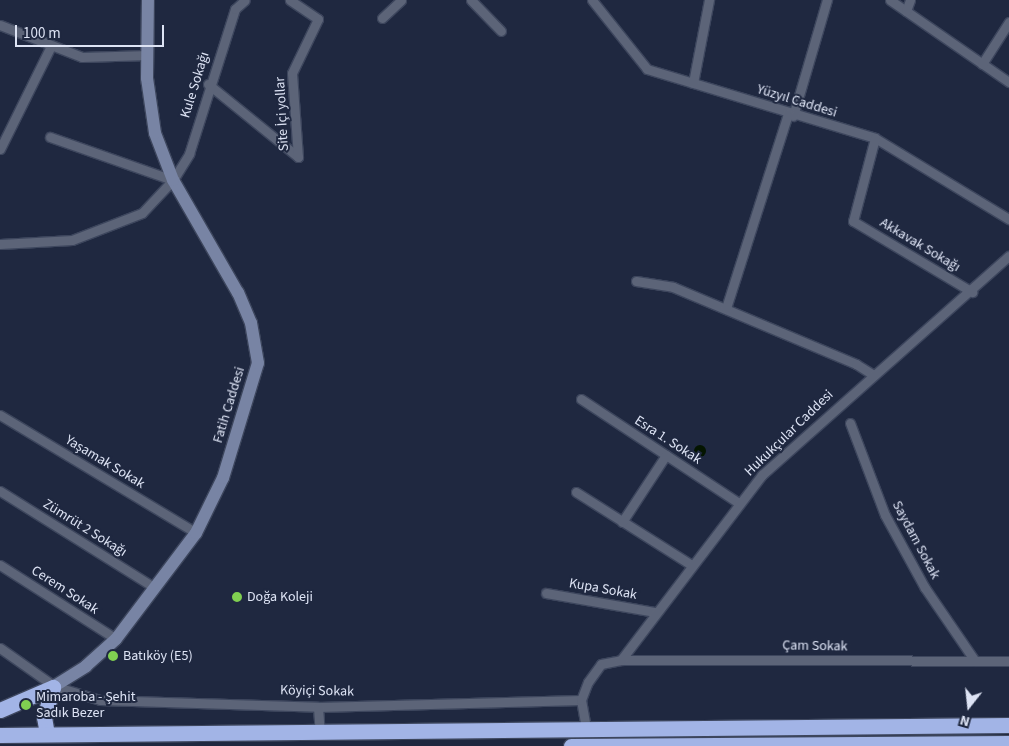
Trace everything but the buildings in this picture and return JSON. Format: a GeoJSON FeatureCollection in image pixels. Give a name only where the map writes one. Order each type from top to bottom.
{"type":"FeatureCollection","features":[{"type":"Feature","properties":{"kind":"highway"},"geometry":{"type":"LineString","coordinates":[[0,710],[54,686]]}},
{"type":"Feature","properties":{"kind":"highway"},"geometry":{"type":"LineString","coordinates":[[47,734],[44,717],[54,686]]}},
{"type":"Feature","properties":{"kind":"highway"},"geometry":{"type":"LineString","coordinates":[[0,735],[1009,725]]}},
{"type":"Feature","properties":{"kind":"highway"},"geometry":{"type":"LineString","coordinates":[[571,746],[1009,743]]}},
{"type":"Feature","properties":{"kind":"main road","name":"Fatih Caddesi"},"geometry":{"type":"LineString","coordinates":[[54,686],[86,666],[116,639],[196,532],[223,478],[258,363],[257,347],[238,293],[173,180],[149,103],[148,0]]}},
{"type":"Feature","properties":{"kind":"street","name":"Kule Sokağı"},"geometry":{"type":"LineString","coordinates":[[0,244],[47,244],[97,234],[142,213],[173,180],[189,154],[208,84],[235,9],[245,0]]}},
{"type":"Feature","properties":{"kind":"street","name":"Site İçi yollar"},"geometry":{"type":"LineString","coordinates":[[208,84],[298,157],[292,73],[318,19],[290,0]]}},
{"type":"Feature","properties":{"kind":"street"},"geometry":{"type":"LineString","coordinates":[[382,18],[401,0]]}},
{"type":"Feature","properties":{"kind":"street"},"geometry":{"type":"LineString","coordinates":[[471,0],[501,31]]}},
{"type":"Feature","properties":{"kind":"street","name":"Yüzyıl Caddesi"},"geometry":{"type":"LineString","coordinates":[[592,0],[647,69],[790,115],[876,138],[1009,219]]}},
{"type":"Feature","properties":{"kind":"street"},"geometry":{"type":"LineString","coordinates":[[693,83],[709,0]]}},
{"type":"Feature","properties":{"kind":"street"},"geometry":{"type":"LineString","coordinates":[[726,308],[827,0]]}},
{"type":"Feature","properties":{"kind":"street"},"geometry":{"type":"LineString","coordinates":[[890,0],[1009,82]]}},
{"type":"Feature","properties":{"kind":"street"},"geometry":{"type":"LineString","coordinates":[[906,11],[910,0]]}},
{"type":"Feature","properties":{"kind":"street"},"geometry":{"type":"LineString","coordinates":[[982,64],[1009,22]]}},
{"type":"Feature","properties":{"kind":"street"},"geometry":{"type":"LineString","coordinates":[[0,25],[51,46],[82,56],[148,55]]}},
{"type":"Feature","properties":{"kind":"street"},"geometry":{"type":"LineString","coordinates":[[1,145],[51,46]]}},
{"type":"Feature","properties":{"kind":"street"},"geometry":{"type":"LineString","coordinates":[[50,137],[173,180]]}},
{"type":"Feature","properties":{"kind":"street","name":"Akkavak Sokağı"},"geometry":{"type":"LineString","coordinates":[[876,138],[853,221],[972,292]]}},
{"type":"Feature","properties":{"kind":"street","name":"Hukukçular Caddesi"},"geometry":{"type":"LineString","coordinates":[[621,660],[690,564],[762,475],[872,374],[972,292],[1009,256]]}},
{"type":"Feature","properties":{"kind":"street"},"geometry":{"type":"LineString","coordinates":[[636,281],[673,287],[726,308],[872,374]]}},
{"type":"Feature","properties":{"kind":"street","name":"Esra 1. Sokak"},"geometry":{"type":"LineString","coordinates":[[580,398],[740,504]]}},
{"type":"Feature","properties":{"kind":"street","name":"Yaşamak Sokak"},"geometry":{"type":"LineString","coordinates":[[0,415],[196,532]]}},
{"type":"Feature","properties":{"kind":"street","name":"Saydam Sokak"},"geometry":{"type":"LineString","coordinates":[[850,423],[885,515],[925,588],[975,661]]}},
{"type":"Feature","properties":{"kind":"street"},"geometry":{"type":"LineString","coordinates":[[622,522],[666,455]]}},
{"type":"Feature","properties":{"kind":"street","name":"Zümrüt 2 Sokağı"},"geometry":{"type":"LineString","coordinates":[[0,491],[155,588]]}},
{"type":"Feature","properties":{"kind":"street"},"geometry":{"type":"LineString","coordinates":[[576,492],[690,564]]}},
{"type":"Feature","properties":{"kind":"street","name":"Cerem Sokak"},"geometry":{"type":"LineString","coordinates":[[0,565],[116,639]]}},
{"type":"Feature","properties":{"kind":"street","name":"Kupa Sokak"},"geometry":{"type":"LineString","coordinates":[[546,593],[655,612]]}},
{"type":"Feature","properties":{"kind":"street","name":"Köyiçi Sokak"},"geometry":{"type":"LineString","coordinates":[[0,648],[54,686],[100,700],[318,707],[581,700]]}},
{"type":"Feature","properties":{"kind":"street"},"geometry":{"type":"LineString","coordinates":[[586,728],[581,700],[601,664],[621,660]]}},
{"type":"Feature","properties":{"kind":"street","name":"Çam Sokak"},"geometry":{"type":"LineString","coordinates":[[621,660],[1009,661]]}},
{"type":"Feature","properties":{"kind":"street"},"geometry":{"type":"LineString","coordinates":[[318,707],[320,733]]}},
{"type":"Feature","properties":{"kind":"shaded area"},"geometry":{"type":"Polygon","coordinates":[[[700,445],[706,451],[700,457],[694,451],[700,445]]]}},
{"type":"Feature","properties":{"kind":"place","name":"Doğa Koleji"},"geometry":{"type":"Point","coordinates":[237,597]}},
{"type":"Feature","properties":{"kind":"place","name":"Batıköy (E5)"},"geometry":{"type":"Point","coordinates":[113,656]}},
{"type":"Feature","properties":{"kind":"place","name":"Mimaroba - Şehit Sadık Bezer"},"geometry":{"type":"Point","coordinates":[26,705]}}]}
